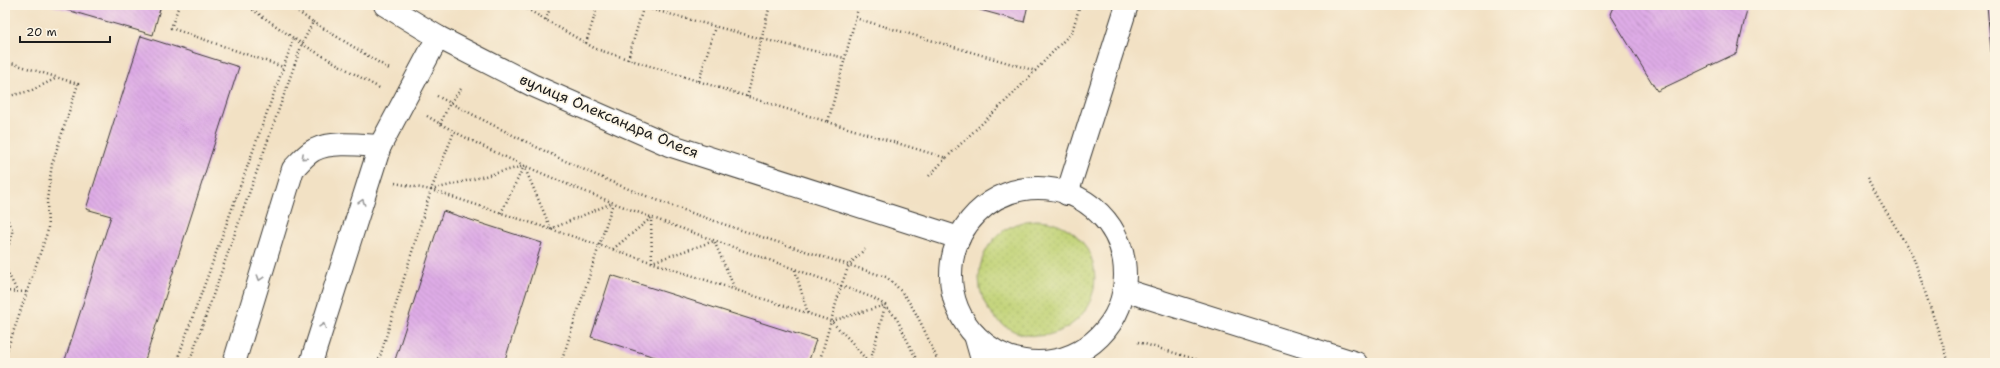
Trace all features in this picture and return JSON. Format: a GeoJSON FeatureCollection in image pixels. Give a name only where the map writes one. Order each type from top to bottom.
{"type":"FeatureCollection","features":[{"type":"Feature","properties":{"kind":"street","name":"вулиця Олександра Олеся"},"geometry":{"type":"LineString","coordinates":[[385,5],[438,37],[532,85],[669,145],[959,238]]}},
{"type":"Feature","properties":{"kind":"street"},"geometry":{"type":"LineString","coordinates":[[1067,194],[1127,5]]}},
{"type":"Feature","properties":{"kind":"street"},"geometry":{"type":"LineString","coordinates":[[311,363],[380,146],[438,37]]}},
{"type":"Feature","properties":{"kind":"street"},"geometry":{"type":"LineString","coordinates":[[234,363],[293,169],[303,157],[315,149],[340,144],[380,146]]}},
{"type":"Feature","properties":{"kind":"street"},"geometry":{"type":"LineString","coordinates":[[1030,188],[1060,191],[1067,194],[1078,198],[1095,210],[1108,224],[1118,241],[1123,260],[1124,290],[1120,304],[1105,330],[1094,342],[1075,357],[1034,362],[1018,360],[995,351],[975,336],[960,315],[952,292],[951,267],[959,238],[976,214],[1001,196],[1030,188]]}},
{"type":"Feature","properties":{"kind":"street"},"geometry":{"type":"LineString","coordinates":[[1124,290],[1356,363]]}},
{"type":"Feature","properties":{"kind":"street"},"geometry":{"type":"LineString","coordinates":[[975,336],[983,363]]}},
{"type":"Feature","properties":{"kind":"path"},"geometry":{"type":"LineString","coordinates":[[179,5],[171,28],[283,68]]}},
{"type":"Feature","properties":{"kind":"path"},"geometry":{"type":"LineString","coordinates":[[246,5],[302,44],[409,93],[450,103],[502,130],[619,185],[708,219],[886,277],[907,297],[938,363]]}},
{"type":"Feature","properties":{"kind":"path"},"geometry":{"type":"LineString","coordinates":[[288,5],[409,93],[440,124],[454,132],[524,166],[613,203],[871,297],[885,305],[897,319],[918,363],[895,363]]}},
{"type":"Feature","properties":{"kind":"path"},"geometry":{"type":"LineString","coordinates":[[501,9],[503,5]]}},
{"type":"Feature","properties":{"kind":"path"},"geometry":{"type":"LineString","coordinates":[[520,5],[596,49],[946,158]]}},
{"type":"Feature","properties":{"kind":"path"},"geometry":{"type":"LineString","coordinates":[[546,20],[551,5]]}},
{"type":"Feature","properties":{"kind":"path"},"geometry":{"type":"LineString","coordinates":[[586,43],[598,5]]}},
{"type":"Feature","properties":{"kind":"path"},"geometry":{"type":"LineString","coordinates":[[636,5],[762,39],[845,58]]}},
{"type":"Feature","properties":{"kind":"path"},"geometry":{"type":"LineString","coordinates":[[747,97],[770,5]]}},
{"type":"Feature","properties":{"kind":"path"},"geometry":{"type":"LineString","coordinates":[[828,122],[859,5]]}},
{"type":"Feature","properties":{"kind":"path"},"geometry":{"type":"LineString","coordinates":[[929,176],[1036,70],[1072,32],[1080,5]]}},
{"type":"Feature","properties":{"kind":"path"},"geometry":{"type":"LineString","coordinates":[[628,59],[644,6]]}},
{"type":"Feature","properties":{"kind":"path"},"geometry":{"type":"LineString","coordinates":[[855,18],[1036,70]]}},
{"type":"Feature","properties":{"kind":"path"},"geometry":{"type":"LineString","coordinates":[[189,363],[302,44],[313,22]]}},
{"type":"Feature","properties":{"kind":"path"},"geometry":{"type":"LineString","coordinates":[[699,81],[715,27]]}},
{"type":"Feature","properties":{"kind":"path"},"geometry":{"type":"LineString","coordinates":[[176,363],[294,38]]}},
{"type":"Feature","properties":{"kind":"path"},"geometry":{"type":"LineString","coordinates":[[5,61],[78,84],[52,164],[47,200],[48,230],[5,356]]}},
{"type":"Feature","properties":{"kind":"path"},"geometry":{"type":"LineString","coordinates":[[5,97],[30,91],[58,78]]}},
{"type":"Feature","properties":{"kind":"path"},"geometry":{"type":"LineString","coordinates":[[440,124],[450,103],[462,89]]}},
{"type":"Feature","properties":{"kind":"path"},"geometry":{"type":"LineString","coordinates":[[378,363],[431,190],[454,132]]}},
{"type":"Feature","properties":{"kind":"path"},"geometry":{"type":"LineString","coordinates":[[5,141],[5,147]]}},
{"type":"Feature","properties":{"kind":"path"},"geometry":{"type":"LineString","coordinates":[[431,190],[524,166]]}},
{"type":"Feature","properties":{"kind":"path"},"geometry":{"type":"LineString","coordinates":[[502,212],[524,166]]}},
{"type":"Feature","properties":{"kind":"path"},"geometry":{"type":"LineString","coordinates":[[524,166],[551,229]]}},
{"type":"Feature","properties":{"kind":"path"},"geometry":{"type":"LineString","coordinates":[[370,178],[431,190],[502,212],[831,321],[848,338],[869,363]]}},
{"type":"Feature","properties":{"kind":"path"},"geometry":{"type":"LineString","coordinates":[[1867,179],[1913,256],[1948,360]]}},
{"type":"Feature","properties":{"kind":"path"},"geometry":{"type":"LineString","coordinates":[[551,229],[613,203]]}},
{"type":"Feature","properties":{"kind":"path"},"geometry":{"type":"LineString","coordinates":[[561,363],[613,203]]}},
{"type":"Feature","properties":{"kind":"path"},"geometry":{"type":"LineString","coordinates":[[5,218],[11,225],[13,235],[10,244],[5,250]]}},
{"type":"Feature","properties":{"kind":"path"},"geometry":{"type":"LineString","coordinates":[[613,250],[651,218]]}},
{"type":"Feature","properties":{"kind":"path"},"geometry":{"type":"LineString","coordinates":[[651,218],[652,262]]}},
{"type":"Feature","properties":{"kind":"path"},"geometry":{"type":"LineString","coordinates":[[652,262],[714,241]]}},
{"type":"Feature","properties":{"kind":"path"},"geometry":{"type":"LineString","coordinates":[[714,241],[735,290]]}},
{"type":"Feature","properties":{"kind":"path"},"geometry":{"type":"LineString","coordinates":[[819,363],[841,286],[849,265],[866,248]]}},
{"type":"Feature","properties":{"kind":"path"},"geometry":{"type":"LineString","coordinates":[[5,268],[17,291]]}},
{"type":"Feature","properties":{"kind":"path"},"geometry":{"type":"LineString","coordinates":[[794,269],[808,314]]}},
{"type":"Feature","properties":{"kind":"path"},"geometry":{"type":"LineString","coordinates":[[5,292],[26,292]]}},
{"type":"Feature","properties":{"kind":"path"},"geometry":{"type":"LineString","coordinates":[[831,321],[885,305]]}},
{"type":"Feature","properties":{"kind":"path"},"geometry":{"type":"LineString","coordinates":[[869,363],[885,305]]}},
{"type":"Feature","properties":{"kind":"path"},"geometry":{"type":"LineString","coordinates":[[1138,342],[1208,363]]}},
{"type":"Feature","properties":{"kind":"path"},"geometry":{"type":"LineString","coordinates":[[1982,361],[1995,362]]}},
{"type":"Feature","properties":{"kind":"green space"},"geometry":{"type":"Polygon","coordinates":[[[1037,220],[1059,224],[1078,237],[1091,256],[1095,278],[1091,300],[1078,319],[1059,332],[1037,336],[1015,332],[996,319],[983,300],[979,278],[983,256],[996,237],[1015,224],[1037,220]]]}},
{"type":"Feature","properties":{"kind":"building"},"geometry":{"type":"Polygon","coordinates":[[[50,5],[161,5],[153,35],[50,5]]]}},
{"type":"Feature","properties":{"kind":"building"},"geometry":{"type":"Polygon","coordinates":[[[962,5],[1028,5],[1024,22],[962,5]]]}},
{"type":"Feature","properties":{"kind":"building"},"geometry":{"type":"Polygon","coordinates":[[[1614,5],[1748,5],[1737,53],[1657,91],[1610,14],[1614,5]]]}},
{"type":"Feature","properties":{"kind":"building"},"geometry":{"type":"Polygon","coordinates":[[[1987,5],[1995,5],[1995,85],[1994,85],[1987,5]]]}},
{"type":"Feature","properties":{"kind":"building"},"geometry":{"type":"Polygon","coordinates":[[[141,36],[239,67],[144,363],[64,363],[111,216],[86,209],[141,36]]]}},
{"type":"Feature","properties":{"kind":"building"},"geometry":{"type":"Polygon","coordinates":[[[443,211],[542,243],[504,363],[394,363],[443,211]]]}},
{"type":"Feature","properties":{"kind":"building"},"geometry":{"type":"Polygon","coordinates":[[[611,275],[816,340],[808,363],[674,363],[591,337],[611,275]]]}}]}
